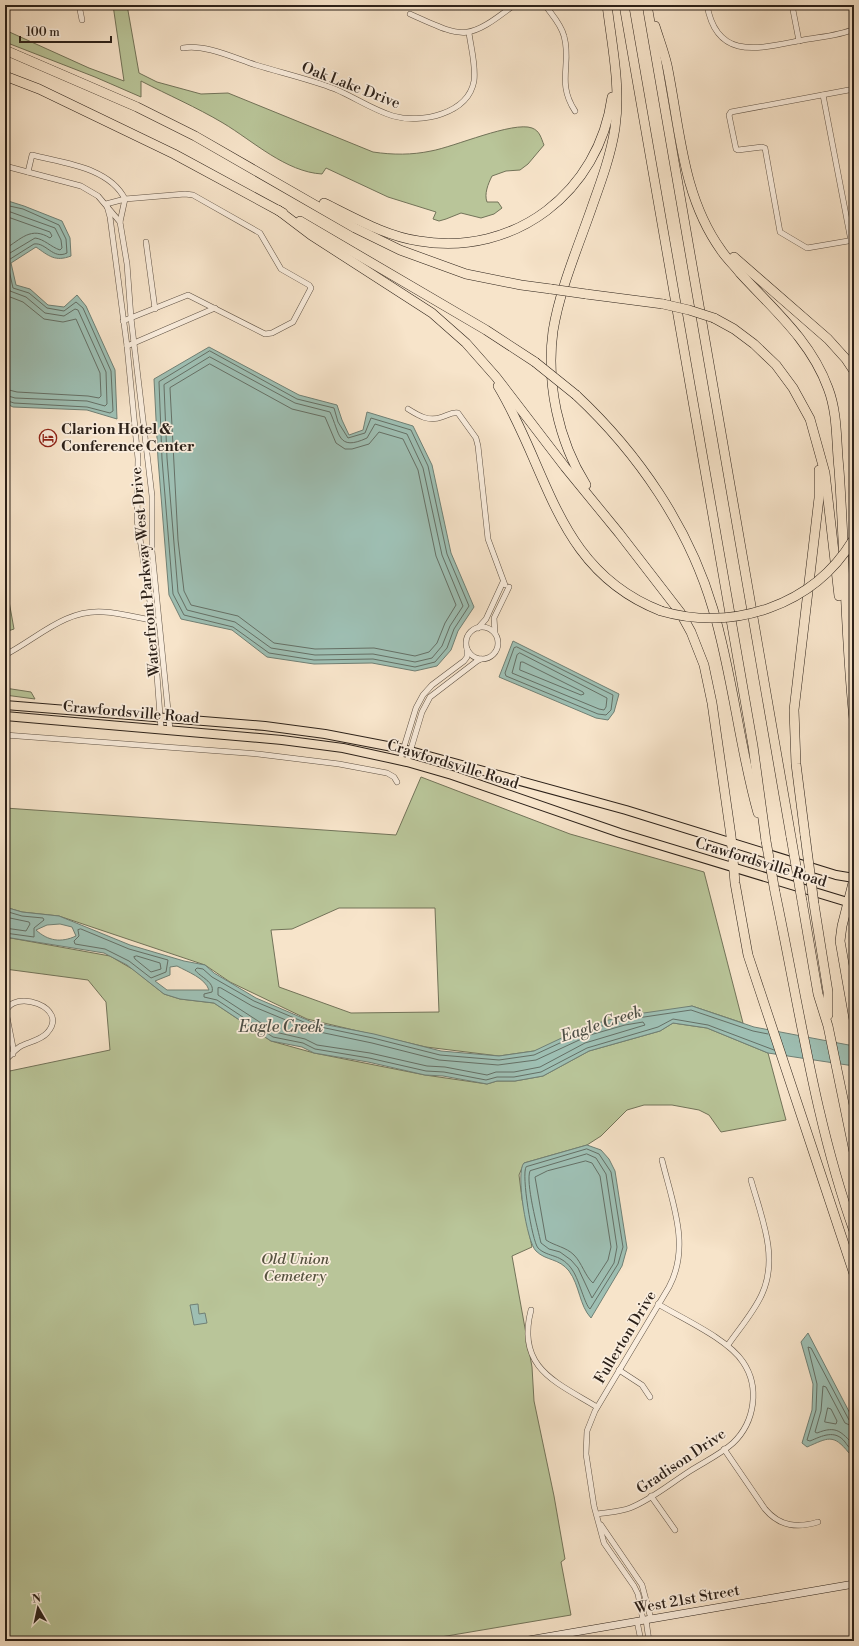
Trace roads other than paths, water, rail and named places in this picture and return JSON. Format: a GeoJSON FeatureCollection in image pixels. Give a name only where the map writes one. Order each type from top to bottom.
{"type":"FeatureCollection","features":[{"type":"Feature","properties":{"kind":"highway"},"geometry":{"type":"LineString","coordinates":[[606,516],[581,478],[560,427],[552,377],[552,348],[558,308],[602,177],[615,129],[618,92],[607,5]]}},
{"type":"Feature","properties":{"kind":"highway"},"geometry":{"type":"LineString","coordinates":[[624,5],[753,746],[766,841],[775,892],[816,1098],[840,1192],[854,1231]]}},
{"type":"Feature","properties":{"kind":"highway"},"geometry":{"type":"LineString","coordinates":[[648,5],[666,63],[691,189],[699,212],[720,250],[791,327],[808,348],[823,376],[831,398],[836,424],[842,501],[844,587],[854,719]]}},
{"type":"Feature","properties":{"kind":"highway"},"geometry":{"type":"LineString","coordinates":[[648,5],[818,994],[828,1026],[854,1152]]}},
{"type":"Feature","properties":{"kind":"highway"},"geometry":{"type":"LineString","coordinates":[[5,50],[137,107],[195,136],[261,172],[355,228],[415,257],[480,278],[663,304],[714,318],[734,328],[749,340],[786,376],[810,419],[818,452],[825,472],[847,675],[851,695]]}},
{"type":"Feature","properties":{"kind":"highway"},"geometry":{"type":"LineString","coordinates":[[261,172],[372,227],[401,238],[430,243],[458,244],[480,241],[502,234],[531,221],[553,206],[570,190],[586,169],[597,148],[611,109],[613,91],[613,51]]}},
{"type":"Feature","properties":{"kind":"highway"},"geometry":{"type":"LineString","coordinates":[[5,76],[39,90],[174,154],[315,229],[486,330],[535,362],[576,395],[600,418],[641,469],[672,515],[697,565],[713,610],[750,785],[766,841]]}},
{"type":"Feature","properties":{"kind":"highway"},"geometry":{"type":"LineString","coordinates":[[278,210],[311,235],[432,313],[450,327],[496,377],[680,612],[699,651],[712,703],[737,897],[748,955],[763,1005],[854,1274]]}},
{"type":"Feature","properties":{"kind":"highway"},"geometry":{"type":"LineString","coordinates":[[715,240],[828,339],[854,371]]}},
{"type":"Feature","properties":{"kind":"highway"},"geometry":{"type":"LineString","coordinates":[[473,351],[508,404],[566,526],[581,552],[600,574],[617,589],[638,602],[661,611],[686,617],[714,619],[745,616],[774,607],[795,597],[821,578],[838,560],[853,539]]}},
{"type":"Feature","properties":{"kind":"highway"},"geometry":{"type":"LineString","coordinates":[[818,452],[819,498],[794,710],[795,759],[814,904],[828,992],[828,1026]]}},
{"type":"Feature","properties":{"kind":"highway"},"geometry":{"type":"LineString","coordinates":[[854,879],[851,903],[840,933],[840,941],[854,1020]]}},
{"type":"Feature","properties":{"kind":"main road","name":"Crawfordsville Road"},"geometry":{"type":"LineString","coordinates":[[5,705],[169,718],[308,732],[407,750],[626,810],[836,875],[854,879]]}},
{"type":"Feature","properties":{"kind":"main road","name":"Crawfordsville Road"},"geometry":{"type":"LineString","coordinates":[[5,716],[295,742],[344,748],[404,761],[452,775],[620,833],[851,903]]}},
{"type":"Feature","properties":{"kind":"street"},"geometry":{"type":"LineString","coordinates":[[79,5],[82,20]]}},
{"type":"Feature","properties":{"kind":"street"},"geometry":{"type":"LineString","coordinates":[[410,14],[447,30],[469,33],[486,26],[514,5]]}},
{"type":"Feature","properties":{"kind":"street"},"geometry":{"type":"LineString","coordinates":[[545,5],[564,34],[566,46],[565,86],[567,99],[575,111]]}},
{"type":"Feature","properties":{"kind":"street"},"geometry":{"type":"LineString","coordinates":[[707,5],[710,19],[722,38],[734,45],[750,49],[842,33],[854,29]]}},
{"type":"Feature","properties":{"kind":"street"},"geometry":{"type":"LineString","coordinates":[[792,5],[799,41]]}},
{"type":"Feature","properties":{"kind":"street","name":"Oak Lake Drive"},"geometry":{"type":"LineString","coordinates":[[183,48],[204,49],[320,84],[388,114],[413,119],[429,117],[449,111],[467,97],[473,84],[474,75],[469,33]]}},
{"type":"Feature","properties":{"kind":"street"},"geometry":{"type":"LineString","coordinates":[[823,95],[852,240],[807,248],[780,232],[764,148],[762,146],[738,150],[736,149],[729,115],[730,113],[823,95],[854,89]]}},
{"type":"Feature","properties":{"kind":"street"},"geometry":{"type":"LineString","coordinates":[[28,172],[32,155],[86,169],[109,180],[125,199]]}},
{"type":"Feature","properties":{"kind":"street"},"geometry":{"type":"LineString","coordinates":[[5,166],[81,186],[96,194],[106,204],[125,199],[185,194],[193,195],[260,233],[281,269],[309,284],[311,289],[296,319],[272,333],[265,334],[188,295],[123,321]]}},
{"type":"Feature","properties":{"kind":"street"},"geometry":{"type":"LineString","coordinates":[[120,222],[125,199]]}},
{"type":"Feature","properties":{"kind":"street","name":"Waterfront Parkway West Drive"},"geometry":{"type":"LineString","coordinates":[[106,204],[120,222],[127,264],[131,318],[152,496],[152,551],[161,729]]}},
{"type":"Feature","properties":{"kind":"street","name":"Waterfront Parkway West Drive"},"geometry":{"type":"LineString","coordinates":[[106,204],[110,217],[127,346],[138,459],[137,520],[156,621],[170,730]]}},
{"type":"Feature","properties":{"kind":"street"},"geometry":{"type":"LineString","coordinates":[[146,242],[155,309]]}},
{"type":"Feature","properties":{"kind":"street"},"geometry":{"type":"LineString","coordinates":[[127,346],[215,308]]}},
{"type":"Feature","properties":{"kind":"street"},"geometry":{"type":"LineString","coordinates":[[407,750],[422,712],[430,698],[477,660],[490,657],[497,651],[499,642],[496,634],[494,618],[506,585],[488,539],[476,438],[458,413],[451,413],[432,420],[421,417],[408,409]]}},
{"type":"Feature","properties":{"kind":"street"},"geometry":{"type":"LineString","coordinates":[[404,761],[416,708],[423,695],[432,685],[464,661],[467,657],[468,636],[484,621],[506,585]]}},
{"type":"Feature","properties":{"kind":"street"},"geometry":{"type":"LineString","coordinates":[[5,655],[57,623],[81,613],[106,612],[156,621]]}},
{"type":"Feature","properties":{"kind":"street"},"geometry":{"type":"LineString","coordinates":[[478,628],[487,628],[496,634]]}},
{"type":"Feature","properties":{"kind":"street"},"geometry":{"type":"LineString","coordinates":[[467,649],[472,656],[481,659]]}},
{"type":"Feature","properties":{"kind":"street","name":"Crawfordsville Road"},"geometry":{"type":"LineString","coordinates":[[5,735],[230,751],[301,759],[387,774],[394,777],[397,782]]}},
{"type":"Feature","properties":{"kind":"street"},"geometry":{"type":"LineString","coordinates":[[5,1060],[12,1054],[18,1048],[48,1032],[52,1017],[44,1006],[33,1002],[23,1002],[13,1004],[8,1008],[6,1012],[13,1047],[12,1054]]}},
{"type":"Feature","properties":{"kind":"street","name":"Fullerton Drive"},"geometry":{"type":"LineString","coordinates":[[648,1641],[638,1594],[604,1543],[601,1525],[594,1503],[586,1442],[590,1422],[597,1407],[674,1277],[680,1247],[678,1227],[662,1160]]}},
{"type":"Feature","properties":{"kind":"street"},"geometry":{"type":"LineString","coordinates":[[728,1345],[759,1301],[766,1285],[769,1269],[768,1244],[751,1180]]}},
{"type":"Feature","properties":{"kind":"street","name":"Gradison Drive"},"geometry":{"type":"LineString","coordinates":[[597,1514],[629,1508],[651,1496],[724,1449],[733,1443],[745,1427],[751,1414],[753,1398],[752,1384],[747,1368],[740,1356],[728,1345],[658,1304]]}},
{"type":"Feature","properties":{"kind":"street"},"geometry":{"type":"LineString","coordinates":[[531,1310],[527,1325],[532,1353],[539,1368],[547,1376],[597,1407]]}},
{"type":"Feature","properties":{"kind":"street"},"geometry":{"type":"LineString","coordinates":[[619,1370],[642,1385],[650,1397]]}},
{"type":"Feature","properties":{"kind":"street"},"geometry":{"type":"LineString","coordinates":[[724,1449],[773,1517],[783,1523],[794,1526],[818,1522]]}},
{"type":"Feature","properties":{"kind":"street"},"geometry":{"type":"LineString","coordinates":[[651,1496],[675,1530]]}},
{"type":"Feature","properties":{"kind":"street","name":"Fullerton Drive"},"geometry":{"type":"LineString","coordinates":[[601,1525],[642,1585],[644,1620],[641,1641]]}},
{"type":"Feature","properties":{"kind":"street","name":"West 21st Street"},"geometry":{"type":"LineString","coordinates":[[524,1641],[854,1584]]}},
{"type":"Feature","properties":{"kind":"water"},"geometry":{"type":"Polygon","coordinates":[[[5,200],[62,221],[70,238],[71,256],[65,258],[52,257],[36,247],[11,263],[16,285],[30,289],[48,305],[64,307],[77,295],[86,306],[115,370],[117,419],[87,410],[13,407],[5,403],[5,200]]]}},
{"type":"Feature","properties":{"kind":"water"},"geometry":{"type":"Polygon","coordinates":[[[209,347],[299,395],[337,405],[349,435],[363,430],[367,412],[413,426],[432,465],[451,553],[474,607],[458,631],[451,650],[437,666],[415,671],[372,663],[314,664],[267,657],[232,630],[181,619],[169,595],[158,459],[154,379],[209,347]]]}},
{"type":"Feature","properties":{"kind":"water"},"geometry":{"type":"Polygon","coordinates":[[[513,641],[619,694],[614,712],[608,720],[596,718],[499,677],[513,641]]]}},
{"type":"Feature","properties":{"kind":"water","name":"Eagle Creek"},"geometry":{"type":"Polygon","coordinates":[[[5,907],[22,912],[59,916],[130,945],[184,961],[205,965],[214,973],[256,998],[312,1022],[374,1034],[441,1051],[499,1056],[534,1051],[587,1026],[623,1016],[692,1006],[754,1027],[854,1046],[854,1066],[768,1053],[707,1028],[673,1023],[660,1031],[589,1051],[543,1076],[515,1081],[497,1081],[487,1084],[443,1076],[425,1075],[368,1062],[314,1053],[302,1047],[271,1041],[214,1003],[180,999],[164,994],[127,965],[104,953],[5,937],[5,907]],[[60,924],[47,925],[36,930],[45,937],[55,940],[65,940],[76,936],[72,927],[60,924]],[[177,966],[170,967],[170,975],[155,981],[167,990],[209,990],[200,979],[177,966]]]}},
{"type":"Feature","properties":{"kind":"water"},"geometry":{"type":"Polygon","coordinates":[[[587,1145],[601,1150],[609,1159],[615,1171],[627,1248],[622,1266],[591,1318],[584,1307],[573,1277],[569,1271],[561,1264],[544,1257],[536,1251],[529,1235],[521,1192],[522,1169],[524,1163],[587,1145]]]}},
{"type":"Feature","properties":{"kind":"water"},"geometry":{"type":"Polygon","coordinates":[[[198,1304],[199,1314],[205,1313],[207,1323],[194,1325],[190,1305],[198,1304]]]}},
{"type":"Feature","properties":{"kind":"water"},"geometry":{"type":"Polygon","coordinates":[[[808,1333],[854,1421],[854,1454],[849,1453],[839,1442],[830,1439],[820,1441],[807,1447],[802,1443],[812,1410],[813,1384],[801,1342],[808,1333]]]}},
{"type":"Feature","properties":{"kind":"place","name":"Clarion Hotel & Conference Center"},"geometry":{"type":"Point","coordinates":[48,438]}},
{"type":"Feature","properties":{"kind":"park label","name":"Old Union Cemetery"},"geometry":{"type":"Point","coordinates":[295,1268]}}]}
